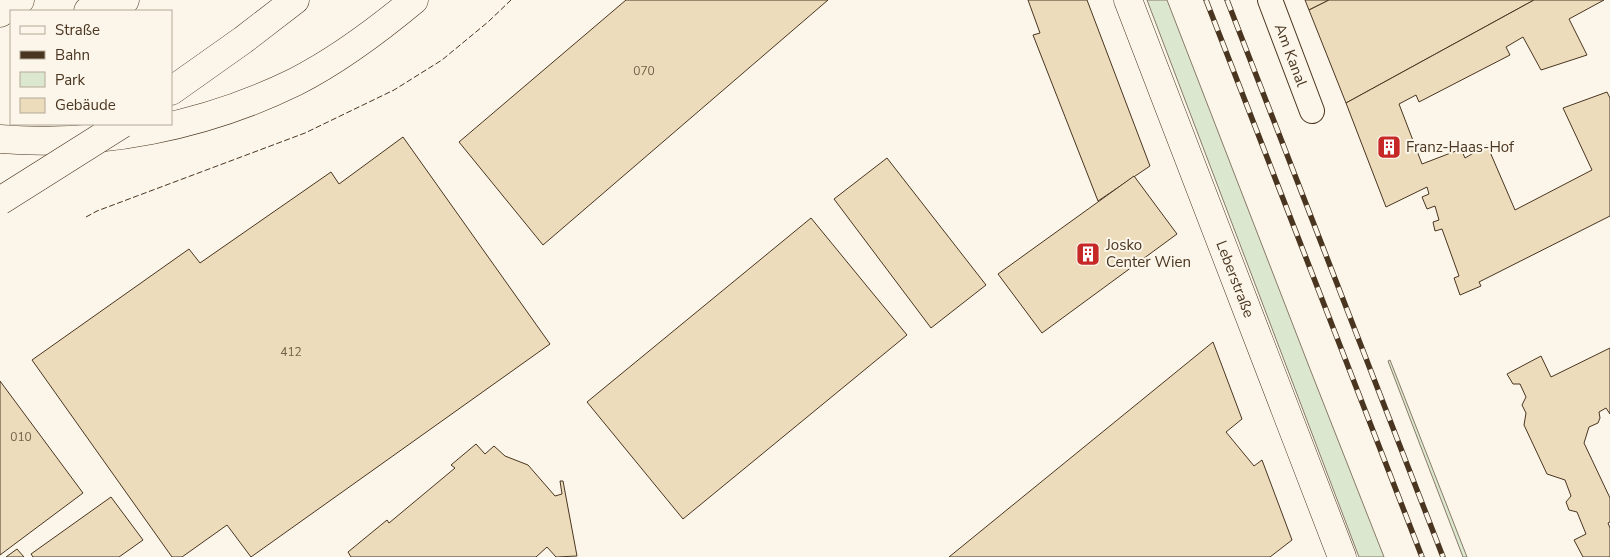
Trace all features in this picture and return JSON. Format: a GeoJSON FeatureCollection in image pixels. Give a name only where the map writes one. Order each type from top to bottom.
{"type":"FeatureCollection","features":[{"type":"Feature","properties":{"kind":"main road"},"geometry":{"type":"LineString","coordinates":[[0,13],[20,0]]}},
{"type":"Feature","properties":{"kind":"main road"},"geometry":{"type":"LineString","coordinates":[[91,10],[125,0]]}},
{"type":"Feature","properties":{"kind":"main road"},"geometry":{"type":"LineString","coordinates":[[172,90],[295,0]]}},
{"type":"Feature","properties":{"kind":"main road"},"geometry":{"type":"LineString","coordinates":[[0,139],[74,141],[136,134],[191,121],[243,104],[296,81],[347,52],[414,0]]}},
{"type":"Feature","properties":{"kind":"main road","name":"Leberstraße"},"geometry":{"type":"LineString","coordinates":[[1128,0],[1342,557]]}},
{"type":"Feature","properties":{"kind":"main road"},"geometry":{"type":"LineString","coordinates":[[0,201],[120,125]]}},
{"type":"Feature","properties":{"kind":"street","name":"Am Kanal"},"geometry":{"type":"LineString","coordinates":[[1270,0],[1312,111]]}},
{"type":"Feature","properties":{"kind":"green space"},"geometry":{"type":"Polygon","coordinates":[[[1147,0],[1167,0],[1384,557],[1359,557],[1147,0]]]}},
{"type":"Feature","properties":{"kind":"green space"},"geometry":{"type":"Polygon","coordinates":[[[1390,360],[1467,557],[1463,557],[1388,361],[1390,360]]]}},
{"type":"Feature","properties":{"kind":"building"},"geometry":{"type":"Polygon","coordinates":[[[626,0],[828,0],[543,245],[459,142],[626,0]]]}},
{"type":"Feature","properties":{"kind":"building"},"geometry":{"type":"Polygon","coordinates":[[[1028,0],[1087,0],[1150,166],[1098,201],[1033,35],[1040,33],[1028,0]]]}},
{"type":"Feature","properties":{"kind":"building"},"geometry":{"type":"Polygon","coordinates":[[[1305,0],[1329,0],[1309,10],[1305,0]]]}},
{"type":"Feature","properties":{"kind":"building"},"geometry":{"type":"Polygon","coordinates":[[[1329,0],[1534,0],[1346,103],[1309,10],[1329,0]]]}},
{"type":"Feature","properties":{"kind":"building","name":"Franz-Haas-Hof"},"geometry":{"type":"Polygon","coordinates":[[[1534,0],[1604,0],[1569,19],[1587,55],[1541,70],[1523,37],[1506,47],[1510,55],[1419,102],[1416,95],[1399,104],[1422,164],[1461,149],[1465,158],[1487,145],[1515,210],[1592,170],[1563,108],[1607,92],[1610,98],[1610,216],[1479,282],[1481,286],[1460,295],[1454,278],[1459,276],[1442,229],[1435,231],[1433,222],[1439,220],[1435,206],[1427,209],[1422,197],[1429,194],[1427,187],[1386,207],[1346,103],[1534,0]]]}},
{"type":"Feature","properties":{"kind":"building"},"geometry":{"type":"Polygon","coordinates":[[[403,137],[550,344],[251,557],[227,525],[182,557],[172,557],[32,360],[189,249],[200,263],[331,172],[339,184],[403,137]]]}},
{"type":"Feature","properties":{"kind":"building"},"geometry":{"type":"Polygon","coordinates":[[[887,158],[986,285],[931,328],[834,199],[887,158]]]}},
{"type":"Feature","properties":{"kind":"building","name":"Josko Center Wien"},"geometry":{"type":"Polygon","coordinates":[[[1134,176],[1177,234],[1042,333],[998,274],[1134,176]]]}},
{"type":"Feature","properties":{"kind":"building"},"geometry":{"type":"Polygon","coordinates":[[[811,218],[907,335],[683,519],[587,402],[811,218]]]}},
{"type":"Feature","properties":{"kind":"building"},"geometry":{"type":"Polygon","coordinates":[[[1213,342],[1242,419],[1226,432],[1254,466],[1262,460],[1292,540],[1270,557],[949,557],[1213,342]]]}},
{"type":"Feature","properties":{"kind":"building"},"geometry":{"type":"Polygon","coordinates":[[[1610,348],[1610,414],[1606,408],[1599,412],[1600,418],[1598,423],[1589,427],[1584,443],[1610,498],[1610,522],[1608,523],[1610,528],[1610,557],[1583,557],[1574,540],[1586,534],[1577,512],[1569,510],[1566,502],[1571,496],[1565,480],[1547,474],[1524,425],[1526,413],[1522,405],[1526,397],[1520,384],[1513,384],[1507,374],[1541,356],[1551,377],[1610,348]]]}},
{"type":"Feature","properties":{"kind":"building"},"geometry":{"type":"Polygon","coordinates":[[[0,381],[83,493],[0,555],[0,381]]]}},
{"type":"Feature","properties":{"kind":"building"},"geometry":{"type":"Polygon","coordinates":[[[476,444],[485,454],[494,446],[505,456],[528,465],[555,496],[562,494],[560,481],[563,481],[577,556],[556,557],[547,547],[536,557],[351,557],[348,552],[387,520],[389,523],[455,468],[451,465],[476,444]]]}},
{"type":"Feature","properties":{"kind":"building"},"geometry":{"type":"Polygon","coordinates":[[[111,497],[143,540],[119,557],[33,557],[31,554],[111,497]]]}},
{"type":"Feature","properties":{"kind":"building"},"geometry":{"type":"Polygon","coordinates":[[[17,549],[24,557],[6,557],[17,549]]]}},
{"type":"Feature","properties":{"kind":"railway"},"geometry":{"type":"LineString","coordinates":[[1206,0],[1422,557]]}},
{"type":"Feature","properties":{"kind":"railway"},"geometry":{"type":"LineString","coordinates":[[1227,0],[1443,557]]}},
{"type":"Feature","properties":{"kind":"fence"},"geometry":{"type":"LineString","coordinates":[[86,217],[97,211],[305,133],[394,90],[442,60],[488,22],[511,0]]}},
{"type":"Feature","properties":{"kind":"place","name":"Franz-Haas-Hof"},"geometry":{"type":"Point","coordinates":[1389,147]}},
{"type":"Feature","properties":{"kind":"place","name":"Josko Center Wien"},"geometry":{"type":"Point","coordinates":[1088,254]}}]}
